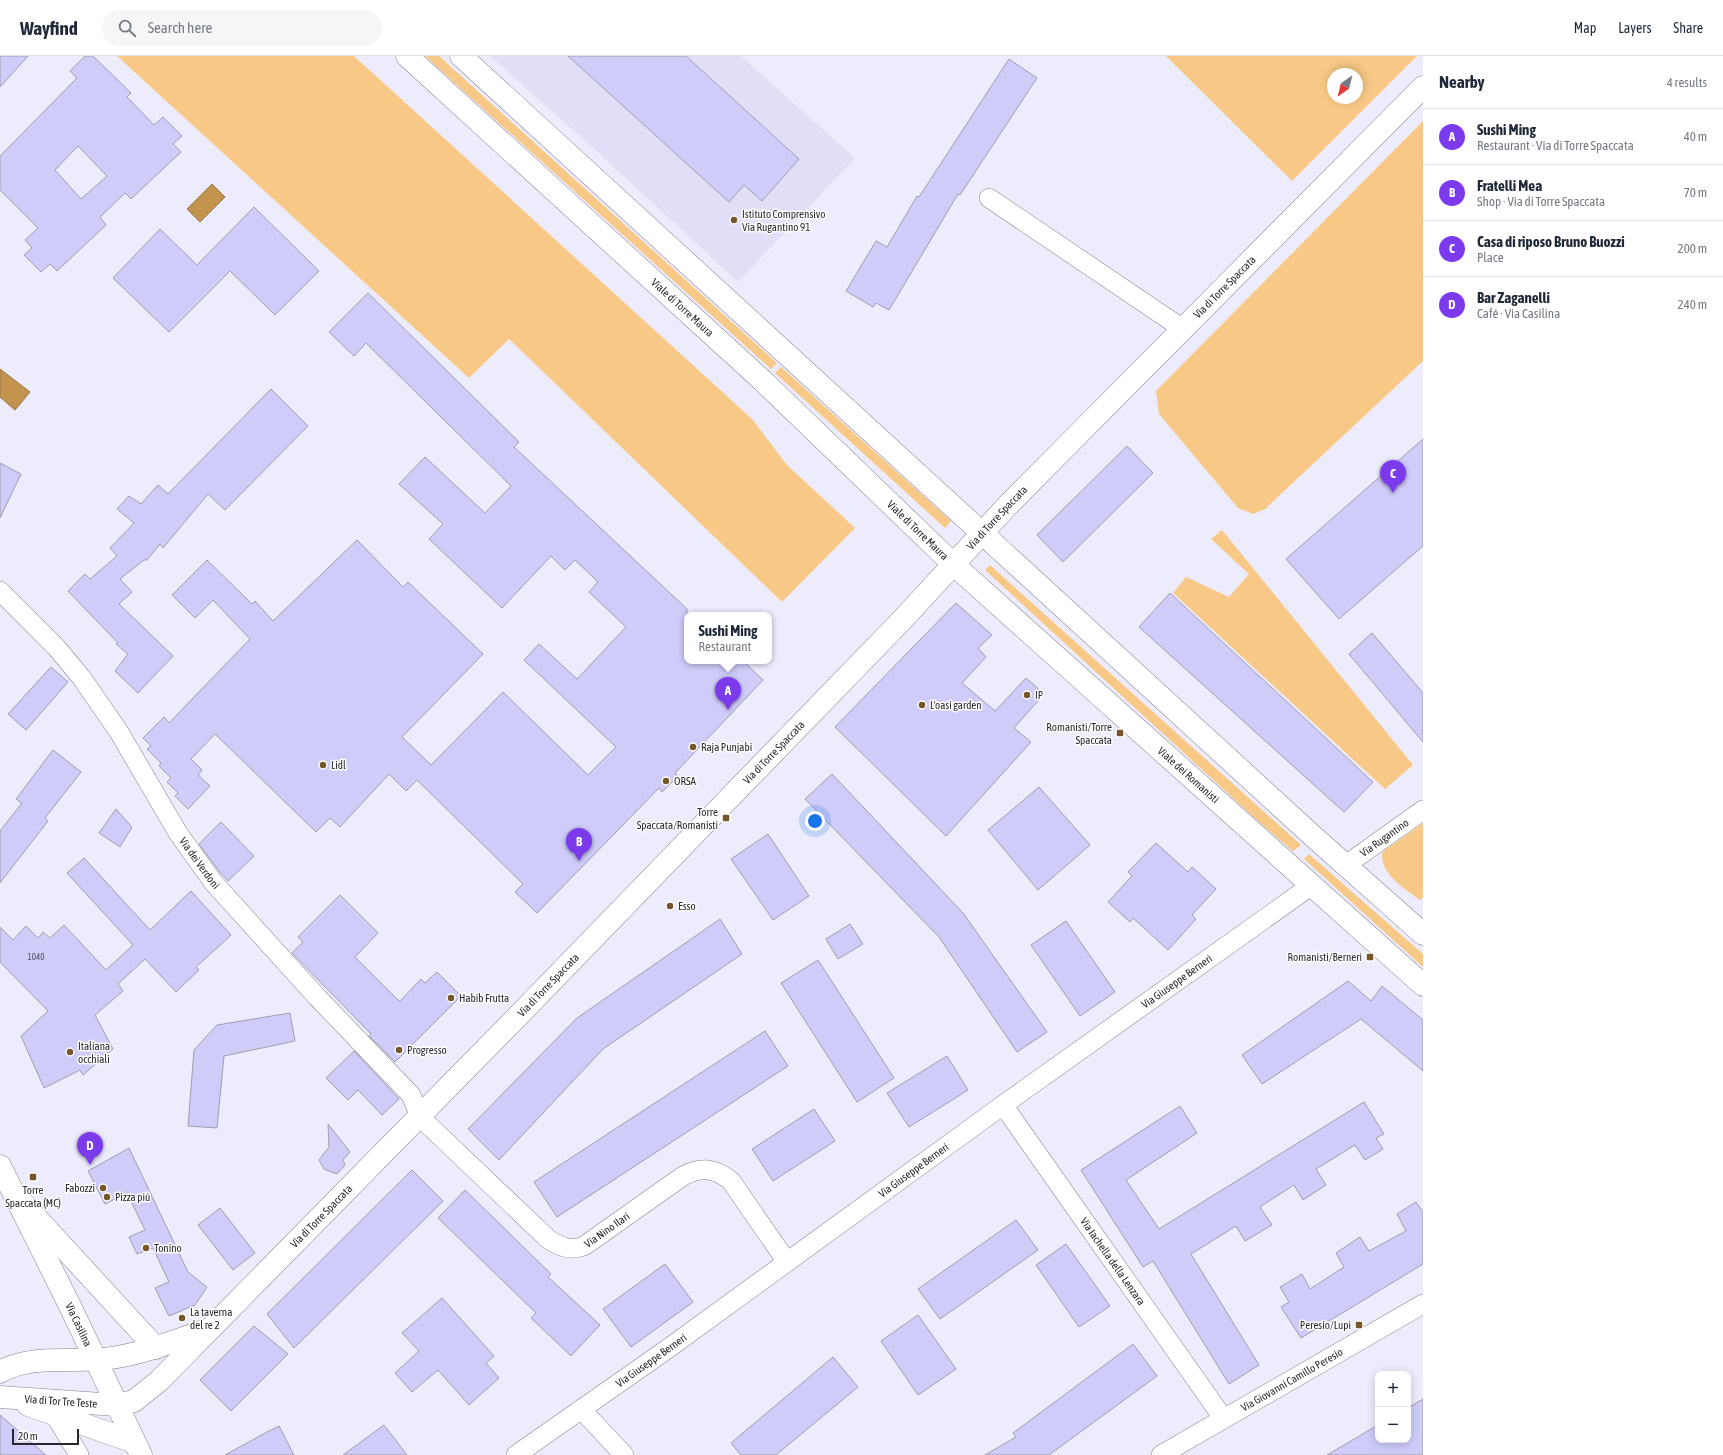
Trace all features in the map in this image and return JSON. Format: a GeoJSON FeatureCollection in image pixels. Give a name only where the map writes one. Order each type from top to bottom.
{"type":"FeatureCollection","features":[{"type":"Feature","properties":{"kind":"street","name":"Viale di Torre Maura"},"geometry":{"type":"LineString","coordinates":[[407,56],[763,381],[953,564]]}},
{"type":"Feature","properties":{"kind":"street"},"geometry":{"type":"LineString","coordinates":[[462,56],[1423,934]]}},
{"type":"Feature","properties":{"kind":"street","name":"Via di Torre Spaccata"},"geometry":{"type":"LineString","coordinates":[[116,1405],[132,1402],[145,1394],[212,1328],[420,1117],[903,618],[982,532],[1423,87]]}},
{"type":"Feature","properties":{"kind":"street"},"geometry":{"type":"LineString","coordinates":[[989,198],[1183,329]]}},
{"type":"Feature","properties":{"kind":"street","name":"Viale dei Romanisti"},"geometry":{"type":"LineString","coordinates":[[953,564],[1423,985]]}},
{"type":"Feature","properties":{"kind":"street","name":"Via dei Verdoni"},"geometry":{"type":"LineString","coordinates":[[0,591],[56,647],[84,681],[119,732],[178,833],[213,882],[279,956],[411,1095],[420,1117]]}},
{"type":"Feature","properties":{"kind":"street","name":"Via Rugantino"},"geometry":{"type":"LineString","coordinates":[[1346,865],[1423,810]]}},
{"type":"Feature","properties":{"kind":"street","name":"Via Giuseppe Berneri"},"geometry":{"type":"LineString","coordinates":[[516,1455],[581,1408],[666,1350],[1003,1105],[1312,885]]}},
{"type":"Feature","properties":{"kind":"street","name":"Via Iachella della Lenzara"},"geometry":{"type":"LineString","coordinates":[[1003,1105],[1223,1418]]}},
{"type":"Feature","properties":{"kind":"street","name":"Via Nino Ilari"},"geometry":{"type":"LineString","coordinates":[[420,1117],[548,1239],[562,1247],[579,1248],[590,1243],[683,1176],[698,1169],[706,1168],[718,1172],[731,1181],[787,1262]]}},
{"type":"Feature","properties":{"kind":"street","name":"Via Casilina"},"geometry":{"type":"LineString","coordinates":[[0,1166],[70,1306],[116,1405],[138,1448]]}},
{"type":"Feature","properties":{"kind":"street","name":"Via Casilina"},"geometry":{"type":"LineString","coordinates":[[15,1195],[156,1348]]}},
{"type":"Feature","properties":{"kind":"street","name":"Via Giovanni Camillo Peresio"},"geometry":{"type":"LineString","coordinates":[[1161,1455],[1423,1304]]}},
{"type":"Feature","properties":{"kind":"street"},"geometry":{"type":"LineString","coordinates":[[0,1372],[14,1366],[33,1362],[95,1360],[156,1348],[212,1328]]}},
{"type":"Feature","properties":{"kind":"street","name":"Via di Tor Tre Teste"},"geometry":{"type":"LineString","coordinates":[[3,1397],[116,1405]]}},
{"type":"Feature","properties":{"kind":"street","name":"Via di Tor Tre Teste"},"geometry":{"type":"LineString","coordinates":[[3,1397],[55,1415],[138,1448]]}},
{"type":"Feature","properties":{"kind":"street"},"geometry":{"type":"LineString","coordinates":[[581,1408],[624,1455]]}},
{"type":"Feature","properties":{"kind":"street"},"geometry":{"type":"LineString","coordinates":[[55,1415],[79,1455]]}},
{"type":"Feature","properties":{"kind":"shaded area"},"geometry":{"type":"Polygon","coordinates":[[[117,56],[354,56],[752,419],[787,465],[855,528],[782,602],[509,339],[469,378],[117,56]]]}},
{"type":"Feature","properties":{"kind":"shaded area"},"geometry":{"type":"Polygon","coordinates":[[[425,56],[439,56],[777,363],[771,369],[425,56]]]}},
{"type":"Feature","properties":{"kind":"shaded area","name":"Istituto Comprensivo Via Rugantino 91"},"geometry":{"type":"Polygon","coordinates":[[[490,56],[741,56],[855,158],[738,282],[593,148],[490,56]]]}},
{"type":"Feature","properties":{"kind":"shaded area"},"geometry":{"type":"Polygon","coordinates":[[[1166,56],[1417,56],[1292,181],[1166,56]]]}},
{"type":"Feature","properties":{"kind":"shaded area"},"geometry":{"type":"Polygon","coordinates":[[[1423,121],[1423,361],[1265,509],[1253,514],[1238,508],[1159,414],[1156,391],[1423,121]]]}},
{"type":"Feature","properties":{"kind":"shaded area"},"geometry":{"type":"Polygon","coordinates":[[[212,184],[225,197],[200,222],[187,209],[212,184]]]}},
{"type":"Feature","properties":{"kind":"shaded area"},"geometry":{"type":"Polygon","coordinates":[[[781,367],[951,521],[945,528],[775,373],[781,367]]]}},
{"type":"Feature","properties":{"kind":"shaded area"},"geometry":{"type":"Polygon","coordinates":[[[0,369],[30,392],[15,410],[0,397],[0,369]]]}},
{"type":"Feature","properties":{"kind":"shaded area"},"geometry":{"type":"Polygon","coordinates":[[[1222,530],[1413,765],[1385,789],[1173,593],[1186,577],[1229,597],[1249,574],[1211,539],[1222,530]]]}},
{"type":"Feature","properties":{"kind":"shaded area"},"geometry":{"type":"Polygon","coordinates":[[[990,565],[1301,845],[1293,851],[1259,822],[985,570],[990,565]]]}},
{"type":"Feature","properties":{"kind":"shaded area"},"geometry":{"type":"Polygon","coordinates":[[[1423,823],[1423,898],[1420,900],[1401,886],[1389,874],[1385,868],[1382,853],[1423,823]]]}},
{"type":"Feature","properties":{"kind":"shaded area"},"geometry":{"type":"Polygon","coordinates":[[[1309,854],[1423,954],[1423,967],[1304,859],[1309,854]]]}},
{"type":"Feature","properties":{"kind":"building"},"geometry":{"type":"Polygon","coordinates":[[[0,56],[28,56],[0,87],[0,56]]]}},
{"type":"Feature","properties":{"kind":"building"},"geometry":{"type":"Polygon","coordinates":[[[85,56],[93,56],[131,93],[127,97],[154,125],[163,117],[182,136],[173,144],[181,152],[131,199],[125,193],[100,217],[106,225],[57,271],[50,264],[41,272],[24,255],[32,248],[25,240],[38,228],[0,190],[0,156],[77,78],[70,71],[85,56]],[[78,146],[55,170],[81,199],[107,176],[78,146]]]}},
{"type":"Feature","properties":{"kind":"building"},"geometry":{"type":"Polygon","coordinates":[[[568,56],[686,56],[799,159],[762,201],[744,185],[729,202],[568,56]]]}},
{"type":"Feature","properties":{"kind":"building"},"geometry":{"type":"Polygon","coordinates":[[[1009,59],[1037,78],[960,195],[958,194],[889,310],[876,303],[873,307],[846,291],[876,241],[887,247],[917,196],[919,197],[1009,59]]]}},
{"type":"Feature","properties":{"kind":"building"},"geometry":{"type":"Polygon","coordinates":[[[254,207],[319,271],[275,315],[230,271],[169,332],[113,278],[160,229],[197,265],[254,207]]]}},
{"type":"Feature","properties":{"kind":"building"},"geometry":{"type":"Polygon","coordinates":[[[368,293],[519,442],[514,447],[687,609],[687,612],[684,612],[684,664],[746,664],[763,680],[675,773],[678,776],[662,792],[659,788],[537,913],[515,892],[523,884],[417,780],[406,791],[389,774],[340,827],[330,818],[316,832],[215,734],[191,759],[202,770],[198,775],[210,786],[188,809],[175,796],[178,793],[167,782],[171,778],[159,766],[161,763],[147,749],[151,746],[143,738],[164,717],[169,723],[250,639],[213,600],[195,618],[172,595],[207,560],[252,604],[255,601],[273,621],[357,540],[403,587],[408,582],[483,654],[402,737],[431,765],[503,692],[588,775],[616,747],[524,660],[539,644],[577,679],[626,627],[589,592],[598,582],[575,560],[565,570],[551,556],[502,608],[429,539],[443,524],[399,484],[425,457],[485,513],[511,486],[366,343],[354,356],[329,332],[368,293]]]}},
{"type":"Feature","properties":{"kind":"building"},"geometry":{"type":"Polygon","coordinates":[[[271,389],[308,426],[225,510],[208,494],[163,548],[160,544],[147,560],[144,560],[120,579],[132,592],[119,604],[173,656],[138,693],[115,671],[128,654],[116,644],[118,643],[68,591],[85,574],[90,579],[117,556],[110,548],[134,523],[117,509],[129,496],[141,504],[158,485],[168,494],[271,389]]]}},
{"type":"Feature","properties":{"kind":"building"},"geometry":{"type":"Polygon","coordinates":[[[1423,439],[1423,546],[1339,619],[1286,559],[1423,439]]]}},
{"type":"Feature","properties":{"kind":"building"},"geometry":{"type":"Polygon","coordinates":[[[1127,446],[1153,473],[1063,562],[1037,535],[1127,446]]]}},
{"type":"Feature","properties":{"kind":"building"},"geometry":{"type":"Polygon","coordinates":[[[0,463],[21,474],[0,518],[0,463]]]}},
{"type":"Feature","properties":{"kind":"building"},"geometry":{"type":"Polygon","coordinates":[[[1170,593],[1373,782],[1344,812],[1139,627],[1170,593]]]}},
{"type":"Feature","properties":{"kind":"building","name":"L'oasi garden"},"geometry":{"type":"Polygon","coordinates":[[[956,603],[992,635],[978,648],[986,657],[962,683],[995,711],[1026,678],[1044,694],[1014,728],[1031,742],[946,836],[835,727],[956,603]]]}},
{"type":"Feature","properties":{"kind":"building"},"geometry":{"type":"Polygon","coordinates":[[[1372,633],[1423,693],[1423,742],[1349,654],[1372,633]]]}},
{"type":"Feature","properties":{"kind":"building"},"geometry":{"type":"Polygon","coordinates":[[[51,667],[68,682],[26,730],[8,714],[51,667]]]}},
{"type":"Feature","properties":{"kind":"building"},"geometry":{"type":"Polygon","coordinates":[[[53,750],[81,772],[45,818],[48,821],[0,883],[0,831],[22,803],[16,799],[53,750]]]}},
{"type":"Feature","properties":{"kind":"building"},"geometry":{"type":"Polygon","coordinates":[[[832,774],[963,913],[1047,1032],[1017,1052],[939,937],[805,799],[832,774]]]}},
{"type":"Feature","properties":{"kind":"building"},"geometry":{"type":"Polygon","coordinates":[[[1039,787],[1090,845],[1038,890],[988,830],[1039,787]]]}},
{"type":"Feature","properties":{"kind":"building"},"geometry":{"type":"Polygon","coordinates":[[[116,809],[132,827],[120,847],[99,833],[116,809]]]}},
{"type":"Feature","properties":{"kind":"building"},"geometry":{"type":"Polygon","coordinates":[[[221,822],[254,856],[228,881],[199,844],[221,822]]]}},
{"type":"Feature","properties":{"kind":"building"},"geometry":{"type":"Polygon","coordinates":[[[768,834],[809,896],[773,920],[731,859],[768,834]]]}},
{"type":"Feature","properties":{"kind":"building"},"geometry":{"type":"Polygon","coordinates":[[[1156,843],[1188,872],[1192,867],[1216,889],[1192,915],[1196,919],[1168,950],[1133,918],[1130,922],[1108,902],[1132,876],[1128,872],[1156,843]]]}},
{"type":"Feature","properties":{"kind":"building"},"geometry":{"type":"Polygon","coordinates":[[[84,858],[150,930],[191,891],[231,935],[196,967],[199,970],[176,992],[145,959],[118,984],[123,991],[95,1015],[113,1049],[83,1075],[80,1070],[44,1088],[21,1036],[48,1011],[0,962],[0,927],[13,940],[26,926],[38,938],[43,932],[50,938],[64,925],[106,970],[133,945],[67,873],[84,858]]]}},
{"type":"Feature","properties":{"kind":"building"},"geometry":{"type":"Polygon","coordinates":[[[340,895],[378,933],[355,957],[398,1000],[400,1001],[421,979],[425,983],[437,972],[461,996],[395,1062],[369,1036],[371,1034],[292,953],[303,942],[298,937],[340,895]]]}},
{"type":"Feature","properties":{"kind":"building"},"geometry":{"type":"Polygon","coordinates":[[[720,919],[742,954],[603,1049],[499,1160],[468,1129],[577,1018],[720,919]]]}},
{"type":"Feature","properties":{"kind":"building"},"geometry":{"type":"Polygon","coordinates":[[[1066,921],[1115,992],[1080,1016],[1031,945],[1066,921]]]}},
{"type":"Feature","properties":{"kind":"building"},"geometry":{"type":"Polygon","coordinates":[[[850,924],[863,944],[838,959],[826,939],[850,924]]]}},
{"type":"Feature","properties":{"kind":"building"},"geometry":{"type":"Polygon","coordinates":[[[818,960],[894,1078],[857,1102],[781,983],[818,960]]]}},
{"type":"Feature","properties":{"kind":"building"},"geometry":{"type":"Polygon","coordinates":[[[1348,981],[1371,1001],[1382,986],[1423,1020],[1423,1071],[1361,1019],[1262,1084],[1242,1055],[1348,981]]]}},
{"type":"Feature","properties":{"kind":"building"},"geometry":{"type":"Polygon","coordinates":[[[290,1013],[295,1041],[224,1056],[217,1128],[188,1126],[194,1050],[217,1025],[290,1013]]]}},
{"type":"Feature","properties":{"kind":"building"},"geometry":{"type":"Polygon","coordinates":[[[765,1031],[788,1066],[557,1217],[534,1182],[765,1031]]]}},
{"type":"Feature","properties":{"kind":"building"},"geometry":{"type":"Polygon","coordinates":[[[354,1051],[399,1099],[382,1115],[358,1090],[348,1100],[326,1078],[354,1051]]]}},
{"type":"Feature","properties":{"kind":"building"},"geometry":{"type":"Polygon","coordinates":[[[947,1056],[968,1090],[909,1127],[887,1093],[947,1056]]]}},
{"type":"Feature","properties":{"kind":"building"},"geometry":{"type":"Polygon","coordinates":[[[1364,1102],[1384,1134],[1376,1138],[1383,1149],[1365,1160],[1355,1145],[1316,1169],[1326,1185],[1303,1200],[1294,1185],[1260,1207],[1272,1225],[1245,1241],[1236,1226],[1191,1254],[1259,1365],[1229,1384],[1153,1261],[1143,1267],[1081,1170],[1180,1106],[1197,1133],[1126,1180],[1159,1229],[1364,1102]]]}},
{"type":"Feature","properties":{"kind":"building"},"geometry":{"type":"Polygon","coordinates":[[[814,1109],[835,1141],[773,1181],[752,1149],[814,1109]]]}},
{"type":"Feature","properties":{"kind":"building"},"geometry":{"type":"Polygon","coordinates":[[[328,1124],[350,1152],[343,1160],[345,1165],[337,1174],[324,1169],[319,1160],[329,1147],[328,1124]]]}},
{"type":"Feature","properties":{"kind":"building"},"geometry":{"type":"Polygon","coordinates":[[[129,1148],[188,1272],[207,1287],[195,1305],[169,1316],[155,1288],[169,1282],[153,1248],[137,1254],[129,1237],[145,1230],[127,1193],[105,1204],[88,1171],[129,1148]]]}},
{"type":"Feature","properties":{"kind":"building"},"geometry":{"type":"Polygon","coordinates":[[[412,1170],[443,1201],[294,1348],[267,1314],[412,1170]]]}},
{"type":"Feature","properties":{"kind":"building"},"geometry":{"type":"Polygon","coordinates":[[[465,1190],[551,1274],[548,1277],[600,1325],[571,1356],[531,1318],[536,1313],[438,1218],[465,1190]]]}},
{"type":"Feature","properties":{"kind":"building"},"geometry":{"type":"Polygon","coordinates":[[[1416,1202],[1423,1212],[1423,1264],[1301,1338],[1281,1307],[1289,1302],[1280,1287],[1302,1274],[1310,1289],[1344,1267],[1336,1253],[1360,1237],[1369,1251],[1406,1231],[1397,1214],[1416,1202]]]}},
{"type":"Feature","properties":{"kind":"building"},"geometry":{"type":"Polygon","coordinates":[[[220,1208],[255,1253],[233,1270],[198,1225],[220,1208]]]}},
{"type":"Feature","properties":{"kind":"building"},"geometry":{"type":"Polygon","coordinates":[[[1016,1220],[1038,1250],[940,1319],[918,1289],[1016,1220]]]}},
{"type":"Feature","properties":{"kind":"building"},"geometry":{"type":"Polygon","coordinates":[[[1066,1244],[1110,1306],[1079,1327],[1036,1265],[1066,1244]]]}},
{"type":"Feature","properties":{"kind":"building"},"geometry":{"type":"Polygon","coordinates":[[[665,1264],[693,1302],[631,1347],[603,1309],[665,1264]]]}},
{"type":"Feature","properties":{"kind":"building"},"geometry":{"type":"Polygon","coordinates":[[[442,1298],[494,1356],[486,1363],[499,1378],[469,1405],[438,1370],[412,1392],[395,1373],[419,1351],[402,1333],[442,1298]]]}},
{"type":"Feature","properties":{"kind":"building"},"geometry":{"type":"Polygon","coordinates":[[[918,1315],[956,1369],[918,1395],[881,1341],[918,1315]]]}},
{"type":"Feature","properties":{"kind":"building"},"geometry":{"type":"Polygon","coordinates":[[[254,1326],[288,1354],[231,1411],[200,1380],[254,1326]]]}},
{"type":"Feature","properties":{"kind":"building"},"geometry":{"type":"Polygon","coordinates":[[[1133,1344],[1157,1376],[1049,1455],[985,1455],[1016,1437],[1013,1433],[1133,1344]]]}},
{"type":"Feature","properties":{"kind":"building"},"geometry":{"type":"Polygon","coordinates":[[[833,1357],[858,1387],[776,1455],[741,1455],[731,1443],[833,1357]]]}},
{"type":"Feature","properties":{"kind":"building"},"geometry":{"type":"Polygon","coordinates":[[[1423,1399],[1423,1455],[1327,1455],[1375,1427],[1375,1443],[1411,1443],[1411,1406],[1423,1399]]]}},
{"type":"Feature","properties":{"kind":"building"},"geometry":{"type":"Polygon","coordinates":[[[0,1415],[46,1455],[0,1455],[0,1415]]]}},
{"type":"Feature","properties":{"kind":"building"},"geometry":{"type":"Polygon","coordinates":[[[384,1425],[407,1455],[343,1455],[384,1425]]]}},
{"type":"Feature","properties":{"kind":"building"},"geometry":{"type":"Polygon","coordinates":[[[279,1426],[294,1455],[225,1455],[267,1432],[279,1426]]]}},
{"type":"Feature","properties":{"kind":"place","name":"Istituto Comprensivo Via Rugantino 91"},"geometry":{"type":"Point","coordinates":[734,220]}},
{"type":"Feature","properties":{"kind":"place","name":"Casa di riposo Bruno Buozzi"},"geometry":{"type":"Point","coordinates":[1393,493]}},
{"type":"Feature","properties":{"kind":"place","name":"IP"},"geometry":{"type":"Point","coordinates":[1027,695]}},
{"type":"Feature","properties":{"kind":"place","name":"L'oasi garden"},"geometry":{"type":"Point","coordinates":[922,705]}},
{"type":"Feature","properties":{"kind":"place","name":"Sushi Ming"},"geometry":{"type":"Point","coordinates":[728,710]}},
{"type":"Feature","properties":{"kind":"place","name":"Romanisti/Torre Spaccata"},"geometry":{"type":"Point","coordinates":[1120,733]}},
{"type":"Feature","properties":{"kind":"place","name":"Raja Punjabi"},"geometry":{"type":"Point","coordinates":[693,747]}},
{"type":"Feature","properties":{"kind":"place","name":"Lidl"},"geometry":{"type":"Point","coordinates":[323,765]}},
{"type":"Feature","properties":{"kind":"place","name":"ORSA"},"geometry":{"type":"Point","coordinates":[666,781]}},
{"type":"Feature","properties":{"kind":"place","name":"Torre Spaccata/Romanisti"},"geometry":{"type":"Point","coordinates":[726,818]}},
{"type":"Feature","properties":{"kind":"place","name":"Fratelli Mea"},"geometry":{"type":"Point","coordinates":[579,861]}},
{"type":"Feature","properties":{"kind":"place","name":"Esso"},"geometry":{"type":"Point","coordinates":[670,906]}},
{"type":"Feature","properties":{"kind":"place","name":"Romanisti/Berneri"},"geometry":{"type":"Point","coordinates":[1370,957]}},
{"type":"Feature","properties":{"kind":"place","name":"Habib Frutta"},"geometry":{"type":"Point","coordinates":[451,998]}},
{"type":"Feature","properties":{"kind":"place","name":"Progresso"},"geometry":{"type":"Point","coordinates":[399,1050]}},
{"type":"Feature","properties":{"kind":"place","name":"Italiana occhiali"},"geometry":{"type":"Point","coordinates":[70,1052]}},
{"type":"Feature","properties":{"kind":"place","name":"Bar Zaganelli"},"geometry":{"type":"Point","coordinates":[90,1165]}},
{"type":"Feature","properties":{"kind":"place","name":"Torre Spaccata (MC)"},"geometry":{"type":"Point","coordinates":[33,1177]}},
{"type":"Feature","properties":{"kind":"place","name":"Fabozzi"},"geometry":{"type":"Point","coordinates":[103,1188]}},
{"type":"Feature","properties":{"kind":"place","name":"Pizza piú"},"geometry":{"type":"Point","coordinates":[107,1197]}},
{"type":"Feature","properties":{"kind":"place","name":"Tonino"},"geometry":{"type":"Point","coordinates":[146,1248]}},
{"type":"Feature","properties":{"kind":"place","name":"La taverna del re 2"},"geometry":{"type":"Point","coordinates":[182,1318]}},
{"type":"Feature","properties":{"kind":"place","name":"Peresio/Lupi"},"geometry":{"type":"Point","coordinates":[1359,1325]}}]}
